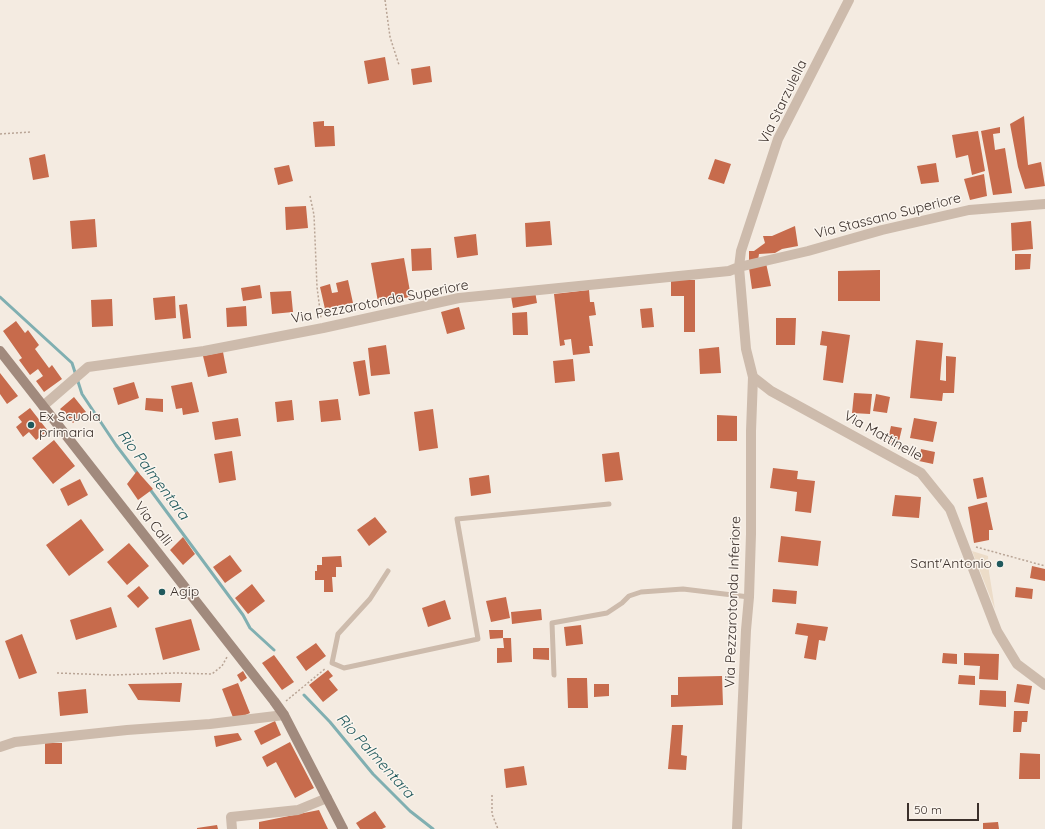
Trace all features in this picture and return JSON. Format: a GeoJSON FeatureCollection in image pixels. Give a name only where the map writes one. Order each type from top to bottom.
{"type":"FeatureCollection","features":[{"type":"Feature","properties":{"kind":"main road","name":"Via Calli"},"geometry":{"type":"LineString","coordinates":[[0,351],[281,711],[343,829]]}},
{"type":"Feature","properties":{"kind":"street","name":"Via Starzulella"},"geometry":{"type":"LineString","coordinates":[[739,267],[741,251],[778,139],[850,0]]}},
{"type":"Feature","properties":{"kind":"street","name":"Via Stassano Superiore"},"geometry":{"type":"LineString","coordinates":[[739,267],[808,251],[882,230],[969,210],[1045,204]]}},
{"type":"Feature","properties":{"kind":"street","name":"Via Pezzarotonda Superiore"},"geometry":{"type":"LineString","coordinates":[[43,406],[88,367],[204,350],[323,328],[459,298],[728,271],[739,267]]}},
{"type":"Feature","properties":{"kind":"street"},"geometry":{"type":"LineString","coordinates":[[739,267],[746,349],[753,377]]}},
{"type":"Feature","properties":{"kind":"street","name":"Via Mattinelle"},"geometry":{"type":"LineString","coordinates":[[753,377],[771,391],[921,473],[950,509],[997,631],[1017,664],[1045,685]]}},
{"type":"Feature","properties":{"kind":"street","name":"Via Pezzarotonda Inferiore"},"geometry":{"type":"LineString","coordinates":[[737,829],[746,630],[749,597],[753,377]]}},
{"type":"Feature","properties":{"kind":"street"},"geometry":{"type":"LineString","coordinates":[[0,747],[15,742],[127,730],[210,724],[281,711]]}},
{"type":"Feature","properties":{"kind":"street"},"geometry":{"type":"LineString","coordinates":[[232,829],[231,817],[298,810],[327,798]]}},
{"type":"Feature","properties":{"kind":"lane"},"geometry":{"type":"LineString","coordinates":[[388,572],[370,599],[338,634],[332,663],[344,668],[478,639],[457,519],[610,504]]}},
{"type":"Feature","properties":{"kind":"lane"},"geometry":{"type":"LineString","coordinates":[[554,675],[552,623],[607,613],[622,603],[629,596],[641,592],[683,589],[749,597]]}},
{"type":"Feature","properties":{"kind":"path"},"geometry":{"type":"LineString","coordinates":[[385,0],[390,37],[399,65]]}},
{"type":"Feature","properties":{"kind":"path"},"geometry":{"type":"LineString","coordinates":[[0,134],[30,132]]}},
{"type":"Feature","properties":{"kind":"path"},"geometry":{"type":"LineString","coordinates":[[310,196],[314,214],[317,287],[323,328]]}},
{"type":"Feature","properties":{"kind":"path"},"geometry":{"type":"LineString","coordinates":[[965,545],[985,549],[1045,566]]}},
{"type":"Feature","properties":{"kind":"path"},"geometry":{"type":"LineString","coordinates":[[57,673],[112,675],[212,674],[222,666],[233,648]]}},
{"type":"Feature","properties":{"kind":"path"},"geometry":{"type":"LineString","coordinates":[[281,711],[332,663]]}},
{"type":"Feature","properties":{"kind":"path"},"geometry":{"type":"LineString","coordinates":[[492,795],[492,814],[498,829]]}},
{"type":"Feature","properties":{"kind":"shaded area"},"geometry":{"type":"Polygon","coordinates":[[[972,551],[988,556],[995,609],[972,551]]]}},
{"type":"Feature","properties":{"kind":"building"},"geometry":{"type":"Polygon","coordinates":[[[385,57],[389,80],[368,84],[364,61],[385,57]]]}},
{"type":"Feature","properties":{"kind":"building"},"geometry":{"type":"Polygon","coordinates":[[[430,66],[432,82],[413,85],[411,69],[430,66]]]}},
{"type":"Feature","properties":{"kind":"building"},"geometry":{"type":"Polygon","coordinates":[[[1024,116],[1028,165],[1041,162],[1045,186],[1025,189],[1018,167],[1010,124],[1024,116]]]}},
{"type":"Feature","properties":{"kind":"building"},"geometry":{"type":"Polygon","coordinates":[[[324,121],[324,126],[334,126],[335,146],[315,147],[313,122],[324,121]]]}},
{"type":"Feature","properties":{"kind":"building"},"geometry":{"type":"Polygon","coordinates":[[[1000,127],[1000,133],[993,134],[995,150],[1005,148],[1012,193],[993,195],[981,131],[1000,127]]]}},
{"type":"Feature","properties":{"kind":"building"},"geometry":{"type":"Polygon","coordinates":[[[978,131],[985,171],[972,175],[968,155],[956,158],[952,135],[978,131]]]}},
{"type":"Feature","properties":{"kind":"building"},"geometry":{"type":"Polygon","coordinates":[[[45,154],[49,177],[33,180],[29,158],[45,154]]]}},
{"type":"Feature","properties":{"kind":"building"},"geometry":{"type":"Polygon","coordinates":[[[715,159],[731,164],[724,184],[708,179],[715,159]]]}},
{"type":"Feature","properties":{"kind":"building"},"geometry":{"type":"Polygon","coordinates":[[[936,163],[939,182],[921,184],[917,166],[936,163]]]}},
{"type":"Feature","properties":{"kind":"building"},"geometry":{"type":"Polygon","coordinates":[[[289,165],[293,181],[278,185],[274,168],[289,165]]]}},
{"type":"Feature","properties":{"kind":"building"},"geometry":{"type":"Polygon","coordinates":[[[984,174],[987,196],[970,200],[964,179],[984,174]]]}},
{"type":"Feature","properties":{"kind":"building"},"geometry":{"type":"Polygon","coordinates":[[[306,206],[308,228],[286,230],[285,207],[306,206]]]}},
{"type":"Feature","properties":{"kind":"building"},"geometry":{"type":"Polygon","coordinates":[[[95,219],[97,247],[72,249],[70,221],[95,219]]]}},
{"type":"Feature","properties":{"kind":"building"},"geometry":{"type":"Polygon","coordinates":[[[550,221],[552,245],[526,247],[525,223],[550,221]]]}},
{"type":"Feature","properties":{"kind":"building"},"geometry":{"type":"Polygon","coordinates":[[[1031,221],[1033,249],[1012,251],[1011,223],[1031,221]]]}},
{"type":"Feature","properties":{"kind":"building"},"geometry":{"type":"Polygon","coordinates":[[[795,226],[798,246],[782,249],[775,253],[759,254],[758,260],[749,260],[749,251],[754,251],[765,243],[763,236],[772,236],[795,226]]]}},
{"type":"Feature","properties":{"kind":"building"},"geometry":{"type":"Polygon","coordinates":[[[476,234],[478,255],[457,258],[454,237],[476,234]]]}},
{"type":"Feature","properties":{"kind":"building"},"geometry":{"type":"Polygon","coordinates":[[[431,248],[432,270],[412,271],[411,249],[431,248]]]}},
{"type":"Feature","properties":{"kind":"building"},"geometry":{"type":"Polygon","coordinates":[[[1015,254],[1031,254],[1030,269],[1015,270],[1015,254]]]}},
{"type":"Feature","properties":{"kind":"building"},"geometry":{"type":"Polygon","coordinates":[[[404,258],[411,297],[378,302],[371,263],[404,258]]]}},
{"type":"Feature","properties":{"kind":"building"},"geometry":{"type":"Polygon","coordinates":[[[766,263],[771,286],[752,289],[749,268],[766,263]]]}},
{"type":"Feature","properties":{"kind":"building"},"geometry":{"type":"Polygon","coordinates":[[[880,270],[880,301],[838,301],[838,271],[880,270]]]}},
{"type":"Feature","properties":{"kind":"building"},"geometry":{"type":"Polygon","coordinates":[[[348,280],[353,303],[325,309],[320,287],[330,284],[332,293],[338,292],[336,283],[348,280]]]}},
{"type":"Feature","properties":{"kind":"building"},"geometry":{"type":"Polygon","coordinates":[[[671,280],[695,280],[695,332],[684,332],[684,296],[671,296],[671,280]]]}},
{"type":"Feature","properties":{"kind":"building"},"geometry":{"type":"Polygon","coordinates":[[[260,285],[262,298],[243,301],[241,288],[260,285]]]}},
{"type":"Feature","properties":{"kind":"building"},"geometry":{"type":"Polygon","coordinates":[[[589,290],[590,302],[594,302],[596,315],[589,316],[593,346],[589,346],[590,353],[573,355],[571,339],[564,340],[565,345],[560,346],[554,294],[589,290]]]}},
{"type":"Feature","properties":{"kind":"building"},"geometry":{"type":"Polygon","coordinates":[[[291,291],[293,312],[272,314],[270,292],[291,291]]]}},
{"type":"Feature","properties":{"kind":"building"},"geometry":{"type":"Polygon","coordinates":[[[535,291],[537,303],[513,308],[511,296],[535,291]]]}},
{"type":"Feature","properties":{"kind":"building"},"geometry":{"type":"Polygon","coordinates":[[[175,296],[176,318],[155,320],[153,298],[175,296]]]}},
{"type":"Feature","properties":{"kind":"building"},"geometry":{"type":"Polygon","coordinates":[[[112,299],[113,326],[92,327],[91,300],[112,299]]]}},
{"type":"Feature","properties":{"kind":"building"},"geometry":{"type":"Polygon","coordinates":[[[187,304],[191,338],[183,339],[179,305],[187,304]]]}},
{"type":"Feature","properties":{"kind":"building"},"geometry":{"type":"Polygon","coordinates":[[[246,306],[247,326],[227,327],[226,308],[246,306]]]}},
{"type":"Feature","properties":{"kind":"building"},"geometry":{"type":"Polygon","coordinates":[[[459,307],[465,329],[447,334],[441,312],[459,307]]]}},
{"type":"Feature","properties":{"kind":"building"},"geometry":{"type":"Polygon","coordinates":[[[652,308],[654,327],[642,328],[640,309],[652,308]]]}},
{"type":"Feature","properties":{"kind":"building"},"geometry":{"type":"Polygon","coordinates":[[[527,312],[528,335],[513,335],[512,313],[527,312]]]}},
{"type":"Feature","properties":{"kind":"building"},"geometry":{"type":"Polygon","coordinates":[[[776,318],[796,318],[795,345],[776,345],[776,318]]]}},
{"type":"Feature","properties":{"kind":"building"},"geometry":{"type":"Polygon","coordinates":[[[16,321],[25,333],[28,330],[39,345],[35,349],[49,368],[52,365],[62,379],[44,392],[36,381],[43,376],[38,369],[30,375],[19,360],[22,358],[3,331],[16,321]]]}},
{"type":"Feature","properties":{"kind":"building"},"geometry":{"type":"Polygon","coordinates":[[[822,331],[850,335],[843,383],[823,380],[827,346],[820,345],[822,331]]]}},
{"type":"Feature","properties":{"kind":"building"},"geometry":{"type":"Polygon","coordinates":[[[916,340],[943,343],[940,380],[946,381],[946,356],[956,357],[954,393],[943,393],[942,401],[910,398],[916,340]]]}},
{"type":"Feature","properties":{"kind":"building"},"geometry":{"type":"Polygon","coordinates":[[[386,345],[390,374],[371,376],[368,348],[386,345]]]}},
{"type":"Feature","properties":{"kind":"building"},"geometry":{"type":"Polygon","coordinates":[[[719,347],[721,373],[700,374],[699,349],[719,347]]]}},
{"type":"Feature","properties":{"kind":"building"},"geometry":{"type":"Polygon","coordinates":[[[223,352],[227,373],[208,377],[203,356],[223,352]]]}},
{"type":"Feature","properties":{"kind":"building"},"geometry":{"type":"Polygon","coordinates":[[[573,359],[575,381],[555,383],[553,361],[573,359]]]}},
{"type":"Feature","properties":{"kind":"building"},"geometry":{"type":"Polygon","coordinates":[[[365,360],[370,394],[359,396],[353,362],[365,360]]]}},
{"type":"Feature","properties":{"kind":"building"},"geometry":{"type":"Polygon","coordinates":[[[0,373],[18,396],[7,404],[0,394],[0,373]]]}},
{"type":"Feature","properties":{"kind":"building"},"geometry":{"type":"Polygon","coordinates":[[[134,382],[139,398],[118,405],[113,388],[134,382]]]}},
{"type":"Feature","properties":{"kind":"building"},"geometry":{"type":"Polygon","coordinates":[[[192,382],[199,412],[183,415],[182,408],[176,409],[171,386],[192,382]]]}},
{"type":"Feature","properties":{"kind":"building"},"geometry":{"type":"Polygon","coordinates":[[[854,393],[872,394],[870,414],[852,413],[854,393]]]}},
{"type":"Feature","properties":{"kind":"building"},"geometry":{"type":"Polygon","coordinates":[[[876,394],[890,397],[887,413],[873,411],[876,394]]]}},
{"type":"Feature","properties":{"kind":"building"},"geometry":{"type":"Polygon","coordinates":[[[74,397],[86,412],[73,423],[60,409],[74,397]]]}},
{"type":"Feature","properties":{"kind":"building"},"geometry":{"type":"Polygon","coordinates":[[[146,398],[163,399],[163,412],[145,410],[146,398]]]}},
{"type":"Feature","properties":{"kind":"building"},"geometry":{"type":"Polygon","coordinates":[[[338,399],[341,420],[321,422],[319,401],[338,399]]]}},
{"type":"Feature","properties":{"kind":"building"},"geometry":{"type":"Polygon","coordinates":[[[292,400],[294,420],[277,422],[275,402],[292,400]]]}},
{"type":"Feature","properties":{"kind":"building","name":"Ex Scuola primaria"},"geometry":{"type":"Polygon","coordinates":[[[30,408],[48,431],[36,440],[29,432],[23,437],[16,427],[22,422],[18,417],[30,408]]]}},
{"type":"Feature","properties":{"kind":"building"},"geometry":{"type":"Polygon","coordinates":[[[433,409],[438,448],[419,451],[414,412],[433,409]]]}},
{"type":"Feature","properties":{"kind":"building"},"geometry":{"type":"Polygon","coordinates":[[[717,415],[737,416],[737,441],[717,441],[717,415]]]}},
{"type":"Feature","properties":{"kind":"building"},"geometry":{"type":"Polygon","coordinates":[[[238,418],[241,436],[215,440],[212,422],[238,418]]]}},
{"type":"Feature","properties":{"kind":"building"},"geometry":{"type":"Polygon","coordinates":[[[914,418],[937,422],[933,442],[910,438],[914,418]]]}},
{"type":"Feature","properties":{"kind":"building"},"geometry":{"type":"Polygon","coordinates":[[[891,426],[902,428],[898,445],[887,443],[891,426]]]}},
{"type":"Feature","properties":{"kind":"building"},"geometry":{"type":"Polygon","coordinates":[[[54,440],[75,466],[53,484],[32,458],[54,440]]]}},
{"type":"Feature","properties":{"kind":"building"},"geometry":{"type":"Polygon","coordinates":[[[921,449],[935,452],[933,464],[919,461],[921,449]]]}},
{"type":"Feature","properties":{"kind":"building"},"geometry":{"type":"Polygon","coordinates":[[[232,451],[236,480],[219,483],[214,454],[232,451]]]}},
{"type":"Feature","properties":{"kind":"building"},"geometry":{"type":"Polygon","coordinates":[[[619,452],[623,480],[605,482],[602,454],[619,452]]]}},
{"type":"Feature","properties":{"kind":"building"},"geometry":{"type":"Polygon","coordinates":[[[773,468],[798,471],[797,479],[815,481],[811,513],[795,511],[797,492],[770,488],[773,468]]]}},
{"type":"Feature","properties":{"kind":"building"},"geometry":{"type":"Polygon","coordinates":[[[137,471],[153,489],[138,500],[127,484],[137,471]]]}},
{"type":"Feature","properties":{"kind":"building"},"geometry":{"type":"Polygon","coordinates":[[[489,475],[491,493],[471,496],[469,478],[489,475]]]}},
{"type":"Feature","properties":{"kind":"building"},"geometry":{"type":"Polygon","coordinates":[[[983,477],[987,497],[977,499],[973,479],[983,477]]]}},
{"type":"Feature","properties":{"kind":"building"},"geometry":{"type":"Polygon","coordinates":[[[80,479],[88,495],[68,506],[60,489],[80,479]]]}},
{"type":"Feature","properties":{"kind":"building"},"geometry":{"type":"Polygon","coordinates":[[[895,495],[921,497],[919,518],[892,516],[895,495]]]}},
{"type":"Feature","properties":{"kind":"building"},"geometry":{"type":"Polygon","coordinates":[[[987,502],[993,530],[989,530],[989,540],[974,543],[968,507],[987,502]]]}},
{"type":"Feature","properties":{"kind":"building"},"geometry":{"type":"Polygon","coordinates":[[[375,517],[387,532],[369,546],[357,530],[375,517]]]}},
{"type":"Feature","properties":{"kind":"building"},"geometry":{"type":"Polygon","coordinates":[[[81,519],[104,550],[69,576],[46,545],[81,519]]]}},
{"type":"Feature","properties":{"kind":"building"},"geometry":{"type":"Polygon","coordinates":[[[781,536],[821,541],[818,566],[778,562],[781,536]]]}},
{"type":"Feature","properties":{"kind":"building"},"geometry":{"type":"Polygon","coordinates":[[[183,537],[195,554],[183,565],[170,550],[183,537]]]}},
{"type":"Feature","properties":{"kind":"building"},"geometry":{"type":"Polygon","coordinates":[[[129,543],[149,566],[127,585],[107,562],[129,543]]]}},
{"type":"Feature","properties":{"kind":"building"},"geometry":{"type":"Polygon","coordinates":[[[230,555],[242,571],[225,583],[213,567],[230,555]]]}},
{"type":"Feature","properties":{"kind":"building"},"geometry":{"type":"Polygon","coordinates":[[[341,556],[342,567],[336,567],[336,577],[332,577],[333,592],[324,592],[324,580],[315,580],[317,565],[322,565],[322,557],[341,556]]]}},
{"type":"Feature","properties":{"kind":"building"},"geometry":{"type":"Polygon","coordinates":[[[1032,566],[1045,569],[1045,581],[1030,578],[1032,566]]]}},
{"type":"Feature","properties":{"kind":"building"},"geometry":{"type":"Polygon","coordinates":[[[252,584],[265,601],[248,614],[235,598],[252,584]]]}},
{"type":"Feature","properties":{"kind":"building"},"geometry":{"type":"Polygon","coordinates":[[[139,586],[149,598],[138,608],[127,596],[139,586]]]}},
{"type":"Feature","properties":{"kind":"building"},"geometry":{"type":"Polygon","coordinates":[[[1016,587],[1033,589],[1032,599],[1015,597],[1016,587]]]}},
{"type":"Feature","properties":{"kind":"building"},"geometry":{"type":"Polygon","coordinates":[[[773,589],[797,591],[796,604],[772,602],[773,589]]]}},
{"type":"Feature","properties":{"kind":"building"},"geometry":{"type":"Polygon","coordinates":[[[506,597],[510,618],[491,622],[486,601],[506,597]]]}},
{"type":"Feature","properties":{"kind":"building"},"geometry":{"type":"Polygon","coordinates":[[[445,600],[451,619],[428,627],[422,608],[445,600]]]}},
{"type":"Feature","properties":{"kind":"building"},"geometry":{"type":"Polygon","coordinates":[[[111,607],[117,627],[76,640],[70,620],[111,607]]]}},
{"type":"Feature","properties":{"kind":"building"},"geometry":{"type":"Polygon","coordinates":[[[541,609],[542,620],[512,624],[511,612],[541,609]]]}},
{"type":"Feature","properties":{"kind":"building"},"geometry":{"type":"Polygon","coordinates":[[[191,619],[200,650],[163,660],[155,628],[191,619]]]}},
{"type":"Feature","properties":{"kind":"building"},"geometry":{"type":"Polygon","coordinates":[[[797,623],[828,627],[825,641],[819,640],[816,660],[804,658],[808,636],[795,634],[797,623]]]}},
{"type":"Feature","properties":{"kind":"building"},"geometry":{"type":"Polygon","coordinates":[[[581,625],[583,644],[566,646],[564,627],[581,625]]]}},
{"type":"Feature","properties":{"kind":"building"},"geometry":{"type":"Polygon","coordinates":[[[489,630],[503,630],[503,638],[490,639],[489,630]]]}},
{"type":"Feature","properties":{"kind":"building"},"geometry":{"type":"Polygon","coordinates":[[[22,634],[37,673],[19,679],[5,641],[22,634]]]}},
{"type":"Feature","properties":{"kind":"building"},"geometry":{"type":"Polygon","coordinates":[[[503,638],[511,638],[512,662],[497,663],[497,648],[504,648],[503,638]]]}},
{"type":"Feature","properties":{"kind":"building"},"geometry":{"type":"Polygon","coordinates":[[[316,643],[326,656],[306,671],[296,657],[316,643]]]}},
{"type":"Feature","properties":{"kind":"building"},"geometry":{"type":"Polygon","coordinates":[[[533,648],[549,648],[549,660],[533,659],[533,648]]]}},
{"type":"Feature","properties":{"kind":"building"},"geometry":{"type":"Polygon","coordinates":[[[943,653],[957,654],[957,664],[942,663],[943,653]]]}},
{"type":"Feature","properties":{"kind":"building"},"geometry":{"type":"Polygon","coordinates":[[[964,653],[999,654],[998,680],[979,679],[980,666],[964,665],[964,653]]]}},
{"type":"Feature","properties":{"kind":"building"},"geometry":{"type":"Polygon","coordinates":[[[274,655],[294,682],[282,690],[262,663],[274,655]]]}},
{"type":"Feature","properties":{"kind":"building"},"geometry":{"type":"Polygon","coordinates":[[[328,670],[333,676],[329,679],[338,690],[323,702],[309,685],[328,670]]]}},
{"type":"Feature","properties":{"kind":"building"},"geometry":{"type":"Polygon","coordinates":[[[243,671],[247,678],[241,682],[237,675],[243,671]]]}},
{"type":"Feature","properties":{"kind":"building"},"geometry":{"type":"Polygon","coordinates":[[[959,675],[975,676],[975,685],[958,684],[959,675]]]}},
{"type":"Feature","properties":{"kind":"building"},"geometry":{"type":"Polygon","coordinates":[[[722,676],[723,705],[671,707],[671,695],[678,695],[678,677],[722,676]]]}},
{"type":"Feature","properties":{"kind":"building"},"geometry":{"type":"Polygon","coordinates":[[[567,678],[587,678],[588,708],[568,708],[567,678]]]}},
{"type":"Feature","properties":{"kind":"building"},"geometry":{"type":"Polygon","coordinates":[[[182,683],[180,702],[138,700],[128,684],[182,683]]]}},
{"type":"Feature","properties":{"kind":"building"},"geometry":{"type":"Polygon","coordinates":[[[238,683],[250,713],[234,720],[222,689],[238,683]]]}},
{"type":"Feature","properties":{"kind":"building"},"geometry":{"type":"Polygon","coordinates":[[[594,684],[609,684],[609,696],[594,697],[594,684]]]}},
{"type":"Feature","properties":{"kind":"building"},"geometry":{"type":"Polygon","coordinates":[[[1017,684],[1032,686],[1029,704],[1014,702],[1017,684]]]}},
{"type":"Feature","properties":{"kind":"building"},"geometry":{"type":"Polygon","coordinates":[[[86,689],[88,713],[60,716],[58,692],[86,689]]]}},
{"type":"Feature","properties":{"kind":"building"},"geometry":{"type":"Polygon","coordinates":[[[980,690],[1006,691],[1006,707],[979,705],[980,690]]]}},
{"type":"Feature","properties":{"kind":"building"},"geometry":{"type":"Polygon","coordinates":[[[1014,711],[1028,711],[1027,722],[1022,722],[1021,732],[1013,732],[1014,711]]]}},
{"type":"Feature","properties":{"kind":"building"},"geometry":{"type":"Polygon","coordinates":[[[275,721],[281,735],[261,745],[254,731],[275,721]]]}},
{"type":"Feature","properties":{"kind":"building"},"geometry":{"type":"Polygon","coordinates":[[[672,725],[683,725],[681,755],[687,756],[686,770],[668,769],[672,725]]]}},
{"type":"Feature","properties":{"kind":"building"},"geometry":{"type":"Polygon","coordinates":[[[238,733],[242,740],[216,747],[214,736],[238,733]]]}},
{"type":"Feature","properties":{"kind":"building"},"geometry":{"type":"Polygon","coordinates":[[[290,742],[314,788],[295,798],[276,762],[267,767],[262,757],[290,742]]]}},
{"type":"Feature","properties":{"kind":"building"},"geometry":{"type":"Polygon","coordinates":[[[45,743],[62,743],[62,764],[45,764],[45,743]]]}},
{"type":"Feature","properties":{"kind":"building"},"geometry":{"type":"Polygon","coordinates":[[[1020,753],[1040,754],[1040,779],[1019,779],[1020,753]]]}},
{"type":"Feature","properties":{"kind":"building"},"geometry":{"type":"Polygon","coordinates":[[[524,766],[527,785],[506,788],[504,769],[524,766]]]}},
{"type":"Feature","properties":{"kind":"building"},"geometry":{"type":"Polygon","coordinates":[[[319,810],[328,829],[259,829],[259,822],[319,810]]]}},
{"type":"Feature","properties":{"kind":"building"},"geometry":{"type":"Polygon","coordinates":[[[375,811],[386,827],[382,829],[360,829],[356,823],[375,811]]]}},
{"type":"Feature","properties":{"kind":"building"},"geometry":{"type":"Polygon","coordinates":[[[998,822],[999,829],[983,829],[983,823],[998,822]]]}},
{"type":"Feature","properties":{"kind":"building"},"geometry":{"type":"Polygon","coordinates":[[[217,825],[218,829],[197,829],[197,828],[217,825]]]}},
{"type":"Feature","properties":{"kind":"waterway","name":"Rio Palmentara"},"geometry":{"type":"LineString","coordinates":[[0,297],[72,363],[82,394],[116,445],[138,474]]}},
{"type":"Feature","properties":{"kind":"waterway","name":"Rio Palmentara"},"geometry":{"type":"LineString","coordinates":[[149,488],[243,615],[250,628],[274,650]]}},
{"type":"Feature","properties":{"kind":"waterway","name":"Rio Palmentara"},"geometry":{"type":"LineString","coordinates":[[304,695],[330,722],[373,774],[410,811],[433,829]]}},
{"type":"Feature","properties":{"kind":"place","name":"Ex Scuola primaria"},"geometry":{"type":"Point","coordinates":[31,425]}},
{"type":"Feature","properties":{"kind":"place","name":"Sant'Antonio"},"geometry":{"type":"Point","coordinates":[1000,564]}},
{"type":"Feature","properties":{"kind":"place","name":"Agip"},"geometry":{"type":"Point","coordinates":[162,592]}}]}
